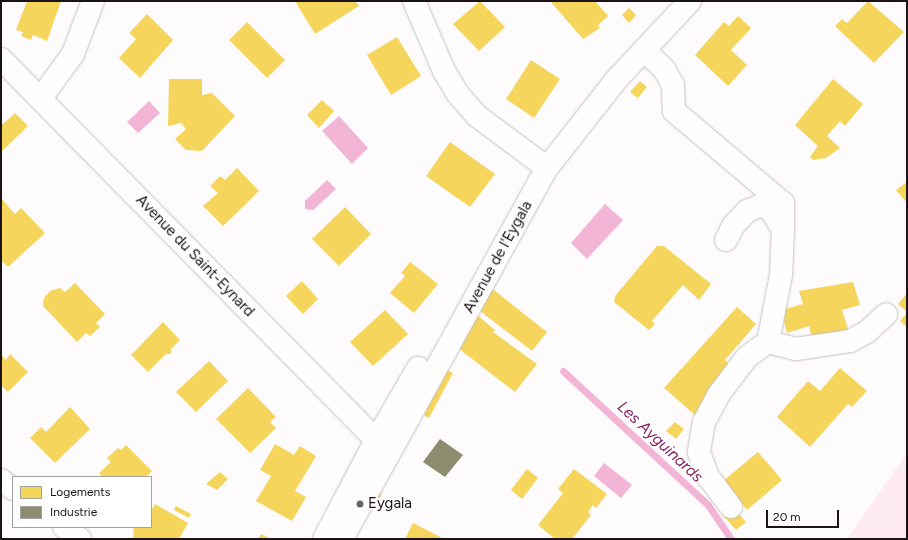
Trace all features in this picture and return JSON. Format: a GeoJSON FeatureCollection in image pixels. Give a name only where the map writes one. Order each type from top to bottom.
{"type":"FeatureCollection","features":[{"type":"Feature","properties":{"kind":"street"},"geometry":{"type":"LineString","coordinates":[[42,98],[73,54],[93,1]]}},
{"type":"Feature","properties":{"kind":"street"},"geometry":{"type":"LineString","coordinates":[[414,1],[444,71],[457,94],[477,116],[543,164]]}},
{"type":"Feature","properties":{"kind":"street","name":"Avenue de l'Eygala"},"geometry":{"type":"LineString","coordinates":[[324,539],[382,447],[543,164],[562,124],[594,86],[672,1]]}},
{"type":"Feature","properties":{"kind":"street","name":"Avenue de l'Eygala"},"geometry":{"type":"LineString","coordinates":[[543,164],[616,80],[690,1]]}},
{"type":"Feature","properties":{"kind":"street"},"geometry":{"type":"LineString","coordinates":[[644,50],[664,69],[672,85],[674,111],[783,203],[782,275],[768,342],[747,358],[719,394],[704,422],[699,452],[708,477],[731,507]]}},
{"type":"Feature","properties":{"kind":"street","name":"Avenue du Saint-Eynard"},"geometry":{"type":"LineString","coordinates":[[1,59],[42,98],[382,447]]}},
{"type":"Feature","properties":{"kind":"street"},"geometry":{"type":"LineString","coordinates":[[726,240],[733,226],[746,211],[762,205],[771,210],[783,230]]}},
{"type":"Feature","properties":{"kind":"street"},"geometry":{"type":"LineString","coordinates":[[768,342],[796,349],[850,341],[867,332],[886,314]]}},
{"type":"Feature","properties":{"kind":"street","name":"Avenue de l'Eygala"},"geometry":{"type":"LineString","coordinates":[[342,539],[382,447]]}},
{"type":"Feature","properties":{"kind":"street"},"geometry":{"type":"LineString","coordinates":[[1,480],[12,488]]}},
{"type":"Feature","properties":{"kind":"street"},"geometry":{"type":"LineString","coordinates":[[65,528],[80,539]]}},
{"type":"Feature","properties":{"kind":"shaded area"},"geometry":{"type":"Polygon","coordinates":[[[149,101],[160,113],[138,133],[127,122],[149,101]]]}},
{"type":"Feature","properties":{"kind":"shaded area"},"geometry":{"type":"Polygon","coordinates":[[[339,116],[368,148],[352,164],[322,131],[339,116]]]}},
{"type":"Feature","properties":{"kind":"shaded area"},"geometry":{"type":"Polygon","coordinates":[[[327,180],[336,189],[313,210],[305,209],[305,201],[327,180]]]}},
{"type":"Feature","properties":{"kind":"shaded area"},"geometry":{"type":"Polygon","coordinates":[[[605,204],[623,220],[587,259],[571,243],[605,204]]]}},
{"type":"Feature","properties":{"kind":"shaded area"},"geometry":{"type":"Polygon","coordinates":[[[907,453],[907,539],[847,539],[907,453]]]}},
{"type":"Feature","properties":{"kind":"shaded area"},"geometry":{"type":"Polygon","coordinates":[[[604,463],[632,485],[621,498],[594,476],[604,463]]]}},
{"type":"Feature","properties":{"kind":"building: Logements"},"geometry":{"type":"Polygon","coordinates":[[[27,1],[61,1],[47,41],[33,35],[31,40],[21,36],[23,32],[16,30],[27,1]]]}},
{"type":"Feature","properties":{"kind":"building: Logements"},"geometry":{"type":"Polygon","coordinates":[[[295,1],[355,1],[359,6],[315,34],[295,1]]]}},
{"type":"Feature","properties":{"kind":"building: Logements"},"geometry":{"type":"Polygon","coordinates":[[[480,1],[505,27],[479,51],[453,24],[480,1]]]}},
{"type":"Feature","properties":{"kind":"building: Logements"},"geometry":{"type":"Polygon","coordinates":[[[550,1],[595,1],[608,16],[598,25],[600,28],[583,39],[550,1]]]}},
{"type":"Feature","properties":{"kind":"building: Logements"},"geometry":{"type":"Polygon","coordinates":[[[868,1],[904,32],[874,63],[835,26],[842,19],[847,23],[868,1]]]}},
{"type":"Feature","properties":{"kind":"building: Logements"},"geometry":{"type":"Polygon","coordinates":[[[629,8],[636,15],[629,23],[622,15],[629,8]]]}},
{"type":"Feature","properties":{"kind":"building: Logements"},"geometry":{"type":"Polygon","coordinates":[[[147,14],[173,40],[140,78],[119,58],[136,39],[129,33],[147,14]]]}},
{"type":"Feature","properties":{"kind":"building: Logements"},"geometry":{"type":"Polygon","coordinates":[[[738,16],[751,28],[731,50],[747,65],[728,86],[695,55],[724,22],[729,26],[738,16]]]}},
{"type":"Feature","properties":{"kind":"building: Logements"},"geometry":{"type":"Polygon","coordinates":[[[247,22],[285,60],[267,78],[229,40],[247,22]]]}},
{"type":"Feature","properties":{"kind":"building: Logements"},"geometry":{"type":"Polygon","coordinates":[[[397,37],[421,76],[391,95],[367,55],[397,37]]]}},
{"type":"Feature","properties":{"kind":"building: Logements"},"geometry":{"type":"Polygon","coordinates":[[[531,60],[560,79],[534,118],[506,99],[531,60]]]}},
{"type":"Feature","properties":{"kind":"building: Logements"},"geometry":{"type":"Polygon","coordinates":[[[169,79],[202,79],[202,95],[212,93],[235,116],[202,151],[186,150],[175,139],[186,129],[181,123],[168,126],[169,79]]]}},
{"type":"Feature","properties":{"kind":"building: Logements"},"geometry":{"type":"Polygon","coordinates":[[[833,79],[863,104],[845,126],[840,121],[827,136],[840,148],[826,158],[813,160],[810,157],[818,146],[795,125],[833,79]]]}},
{"type":"Feature","properties":{"kind":"building: Logements"},"geometry":{"type":"Polygon","coordinates":[[[640,81],[647,87],[638,98],[630,92],[640,81]]]}},
{"type":"Feature","properties":{"kind":"building: Logements"},"geometry":{"type":"Polygon","coordinates":[[[322,100],[334,111],[319,128],[307,115],[322,100]]]}},
{"type":"Feature","properties":{"kind":"building: Logements"},"geometry":{"type":"Polygon","coordinates":[[[15,113],[28,126],[1,152],[1,122],[3,124],[15,113]]]}},
{"type":"Feature","properties":{"kind":"building: Logements"},"geometry":{"type":"Polygon","coordinates":[[[450,142],[495,174],[470,207],[426,176],[450,142]]]}},
{"type":"Feature","properties":{"kind":"building: Logements"},"geometry":{"type":"Polygon","coordinates":[[[237,168],[259,191],[223,226],[203,206],[218,193],[210,186],[220,176],[225,180],[237,168]]]}},
{"type":"Feature","properties":{"kind":"building: Logements"},"geometry":{"type":"Polygon","coordinates":[[[907,182],[907,203],[896,190],[907,182]]]}},
{"type":"Feature","properties":{"kind":"building: Logements"},"geometry":{"type":"Polygon","coordinates":[[[1,198],[15,214],[21,208],[45,233],[8,267],[1,260],[1,198]]]}},
{"type":"Feature","properties":{"kind":"building: Logements"},"geometry":{"type":"Polygon","coordinates":[[[345,207],[371,234],[339,266],[312,239],[345,207]]]}},
{"type":"Feature","properties":{"kind":"building: Logements"},"geometry":{"type":"Polygon","coordinates":[[[657,246],[664,246],[711,284],[699,300],[683,285],[652,321],[655,324],[649,330],[614,302],[615,296],[657,246]]]}},
{"type":"Feature","properties":{"kind":"building: Logements"},"geometry":{"type":"Polygon","coordinates":[[[410,262],[438,284],[414,313],[390,293],[405,276],[401,273],[410,262]]]}},
{"type":"Feature","properties":{"kind":"building: Logements"},"geometry":{"type":"Polygon","coordinates":[[[302,281],[318,299],[303,314],[286,296],[302,281]]]}},
{"type":"Feature","properties":{"kind":"building: Logements"},"geometry":{"type":"Polygon","coordinates":[[[853,282],[860,305],[842,310],[849,332],[813,342],[809,326],[787,333],[784,322],[785,309],[803,304],[799,291],[853,282]]]}},
{"type":"Feature","properties":{"kind":"building: Logements"},"geometry":{"type":"Polygon","coordinates":[[[75,283],[105,314],[96,323],[100,327],[90,336],[86,333],[77,342],[43,306],[44,298],[50,291],[60,288],[65,292],[75,283]]]}},
{"type":"Feature","properties":{"kind":"building: Logements"},"geometry":{"type":"Polygon","coordinates":[[[490,287],[547,332],[532,351],[476,308],[490,287]]]}},
{"type":"Feature","properties":{"kind":"building: Logements"},"geometry":{"type":"Polygon","coordinates":[[[907,293],[907,312],[898,304],[907,293]]]}},
{"type":"Feature","properties":{"kind":"building: Logements"},"geometry":{"type":"Polygon","coordinates":[[[737,307],[756,324],[725,360],[729,364],[724,379],[695,415],[664,388],[737,307]]]}},
{"type":"Feature","properties":{"kind":"building: Logements"},"geometry":{"type":"Polygon","coordinates":[[[385,310],[408,334],[373,366],[350,342],[385,310]]]}},
{"type":"Feature","properties":{"kind":"building: Logements"},"geometry":{"type":"Polygon","coordinates":[[[907,313],[907,327],[900,321],[907,313]]]}},
{"type":"Feature","properties":{"kind":"building: Logements"},"geometry":{"type":"Polygon","coordinates":[[[476,314],[495,330],[493,332],[537,364],[515,392],[458,348],[476,314]]]}},
{"type":"Feature","properties":{"kind":"building: Logements"},"geometry":{"type":"Polygon","coordinates":[[[163,322],[180,340],[171,349],[171,354],[166,354],[148,372],[131,355],[163,322]]]}},
{"type":"Feature","properties":{"kind":"building: Logements"},"geometry":{"type":"Polygon","coordinates":[[[10,354],[28,372],[8,392],[1,385],[1,355],[6,360],[10,354]]]}},
{"type":"Feature","properties":{"kind":"building: Logements"},"geometry":{"type":"Polygon","coordinates":[[[209,361],[228,381],[196,412],[176,392],[209,361]]]}},
{"type":"Feature","properties":{"kind":"building: Logements"},"geometry":{"type":"Polygon","coordinates":[[[840,368],[867,391],[852,407],[848,404],[810,447],[777,417],[808,381],[820,391],[840,368]]]}},
{"type":"Feature","properties":{"kind":"building: Logements"},"geometry":{"type":"Polygon","coordinates":[[[447,370],[453,373],[429,418],[424,415],[447,370]]]}},
{"type":"Feature","properties":{"kind":"building: Logements"},"geometry":{"type":"Polygon","coordinates":[[[248,388],[276,417],[270,422],[276,428],[250,453],[216,419],[248,388]]]}},
{"type":"Feature","properties":{"kind":"building: Logements"},"geometry":{"type":"Polygon","coordinates":[[[70,407],[90,429],[55,463],[30,438],[41,427],[46,432],[70,407]]]}},
{"type":"Feature","properties":{"kind":"building: Logements"},"geometry":{"type":"Polygon","coordinates":[[[675,422],[684,429],[676,439],[666,431],[675,422]]]}},
{"type":"Feature","properties":{"kind":"building: Logements"},"geometry":{"type":"Polygon","coordinates":[[[275,444],[294,455],[300,446],[316,456],[295,491],[306,497],[292,521],[256,501],[271,476],[260,470],[275,444]]]}},
{"type":"Feature","properties":{"kind":"building: Logements"},"geometry":{"type":"Polygon","coordinates":[[[126,445],[152,471],[147,476],[101,476],[99,473],[111,462],[107,458],[118,448],[121,450],[126,445]]]}},
{"type":"Feature","properties":{"kind":"building: Logements"},"geometry":{"type":"Polygon","coordinates":[[[758,452],[782,480],[747,510],[723,481],[758,452]]]}},
{"type":"Feature","properties":{"kind":"building: Logements"},"geometry":{"type":"Polygon","coordinates":[[[527,469],[538,478],[522,499],[511,490],[527,469]]]}},
{"type":"Feature","properties":{"kind":"building: Logements"},"geometry":{"type":"Polygon","coordinates":[[[574,469],[607,494],[596,508],[593,505],[588,512],[591,515],[572,539],[555,539],[538,525],[563,493],[558,489],[574,469]]]}},
{"type":"Feature","properties":{"kind":"building: Logements"},"geometry":{"type":"Polygon","coordinates":[[[220,472],[228,479],[217,490],[206,484],[220,472]]]}},
{"type":"Feature","properties":{"kind":"building: Logements"},"geometry":{"type":"Polygon","coordinates":[[[377,491],[382,493],[376,506],[371,504],[377,491]]]}},
{"type":"Feature","properties":{"kind":"building: Logements"},"geometry":{"type":"Polygon","coordinates":[[[155,504],[188,523],[179,539],[133,538],[134,528],[152,528],[152,509],[155,504]]]}},
{"type":"Feature","properties":{"kind":"building: Logements"},"geometry":{"type":"Polygon","coordinates":[[[176,506],[191,514],[189,518],[174,510],[176,506]]]}},
{"type":"Feature","properties":{"kind":"building: Logements"},"geometry":{"type":"Polygon","coordinates":[[[732,506],[746,522],[736,530],[722,514],[732,506]]]}},
{"type":"Feature","properties":{"kind":"building: Logements"},"geometry":{"type":"Polygon","coordinates":[[[413,523],[427,530],[444,539],[405,539],[413,523]]]}},
{"type":"Feature","properties":{"kind":"building: Logements"},"geometry":{"type":"Polygon","coordinates":[[[261,534],[271,539],[258,539],[261,534]]]}},
{"type":"Feature","properties":{"kind":"building: Industrie"},"geometry":{"type":"Polygon","coordinates":[[[440,439],[463,455],[445,477],[423,462],[440,439]]]}},
{"type":"Feature","properties":{"kind":"waterway","name":"Les Ayguinards"},"geometry":{"type":"LineString","coordinates":[[563,371],[708,505],[731,539]]}},
{"type":"Feature","properties":{"kind":"place","name":"Eygala"},"geometry":{"type":"Point","coordinates":[360,504]}}]}
